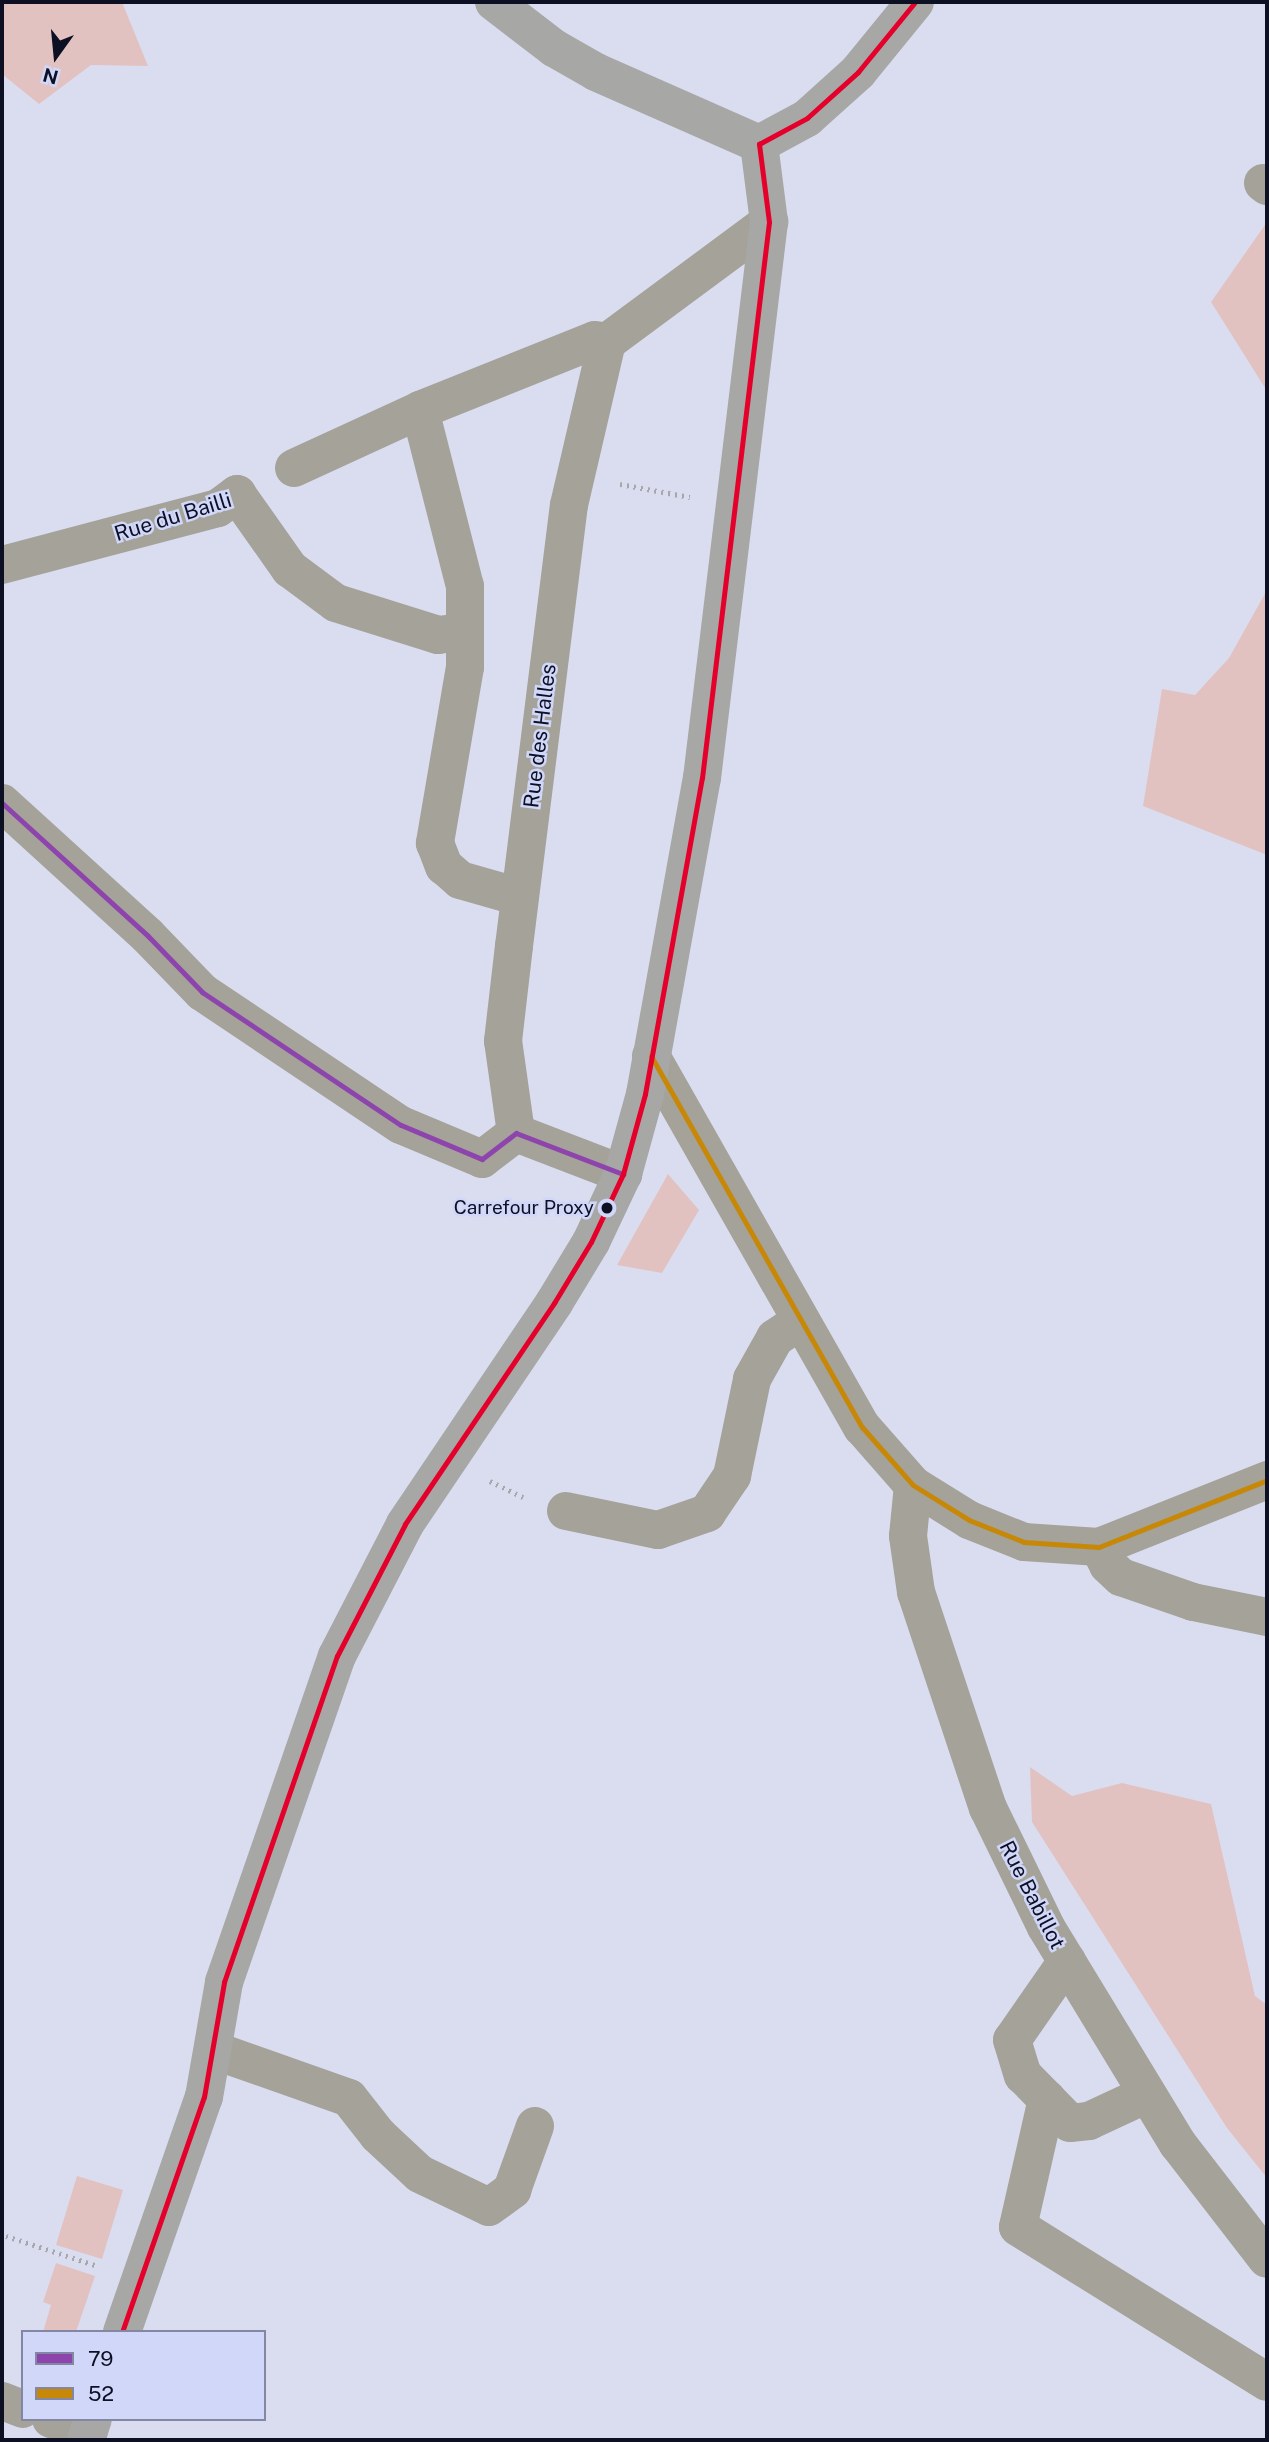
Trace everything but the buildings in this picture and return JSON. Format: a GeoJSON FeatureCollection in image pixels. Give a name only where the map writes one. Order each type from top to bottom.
{"type":"FeatureCollection","features":[{"type":"Feature","properties":{"kind":"main road"},"geometry":{"type":"LineString","coordinates":[[495,2],[554,48],[596,72],[759,144]]}},
{"type":"Feature","properties":{"kind":"main road"},"geometry":{"type":"LineString","coordinates":[[759,144],[807,118],[858,72],[915,2]]}},
{"type":"Feature","properties":{"kind":"main road"},"geometry":{"type":"LineString","coordinates":[[123,2330],[201,2109],[224,1982],[337,1656],[405,1524],[554,1303],[591,1242],[623,1174],[651,1056],[702,778],[769,222],[767,179],[759,144]]}},
{"type":"Feature","properties":{"kind":"street"},"geometry":{"type":"LineString","coordinates":[[294,468],[420,410],[595,340],[607,342],[769,222]]}},
{"type":"Feature","properties":{"kind":"street","name":"Rue des Halles"},"geometry":{"type":"LineString","coordinates":[[516,1133],[503,1041],[574,478],[606,362],[607,342]]}},
{"type":"Feature","properties":{"kind":"street"},"geometry":{"type":"LineString","coordinates":[[420,410],[465,586],[462,632],[465,667],[435,843],[444,866],[460,880],[520,897]]}},
{"type":"Feature","properties":{"kind":"street","name":"Rue du Bailli"},"geometry":{"type":"LineString","coordinates":[[2,565],[218,508],[237,494],[290,569],[335,603],[438,635],[462,632]]}},
{"type":"Feature","properties":{"kind":"street"},"geometry":{"type":"LineString","coordinates":[[2,803],[138,927],[202,992],[401,1125],[482,1159],[516,1133],[623,1174]]}},
{"type":"Feature","properties":{"kind":"street"},"geometry":{"type":"LineString","coordinates":[[651,1056],[862,1427],[913,1485],[969,1520],[1024,1542],[1099,1547],[1267,1480]]}},
{"type":"Feature","properties":{"kind":"street"},"geometry":{"type":"LineString","coordinates":[[566,1511],[658,1530],[707,1513],[732,1476],[752,1379],[775,1338],[800,1321]]}},
{"type":"Feature","properties":{"kind":"street","name":"Rue Babillot"},"geometry":{"type":"LineString","coordinates":[[913,1485],[908,1536],[916,1592],[988,1808],[1067,1961],[1147,2094],[1178,2144],[1267,2259]]}},
{"type":"Feature","properties":{"kind":"street"},"geometry":{"type":"LineString","coordinates":[[1099,1547],[1108,1565],[1121,1577],[1193,1602],[1267,1617]]}},
{"type":"Feature","properties":{"kind":"street"},"geometry":{"type":"LineString","coordinates":[[1067,1961],[1012,2040],[1023,2075],[1070,2123],[1089,2120],[1147,2094]]}},
{"type":"Feature","properties":{"kind":"street"},"geometry":{"type":"LineString","coordinates":[[213,2050],[349,2098],[378,2135],[420,2174],[489,2207],[512,2190],[535,2126]]}},
{"type":"Feature","properties":{"kind":"street"},"geometry":{"type":"LineString","coordinates":[[1047,2099],[1018,2227],[1267,2382]]}},
{"type":"Feature","properties":{"kind":"street"},"geometry":{"type":"LineString","coordinates":[[2,2401],[21,2408]]}},
{"type":"Feature","properties":{"kind":"street"},"geometry":{"type":"LineString","coordinates":[[57,2421],[89,2431]]}},
{"type":"Feature","properties":{"kind":"path"},"geometry":{"type":"LineString","coordinates":[[574,478],[734,505]]}},
{"type":"Feature","properties":{"kind":"path"},"geometry":{"type":"LineString","coordinates":[[450,1458],[508,1490],[566,1511]]}},
{"type":"Feature","properties":{"kind":"path"},"geometry":{"type":"LineString","coordinates":[[6,2236],[97,2266]]}},
{"type":"Feature","properties":{"kind":"shaded area"},"geometry":{"type":"Polygon","coordinates":[[[2,2],[122,2],[148,66],[91,65],[39,104],[2,74],[2,2]]]}},
{"type":"Feature","properties":{"kind":"shaded area"},"geometry":{"type":"Polygon","coordinates":[[[1267,222],[1267,391],[1211,302],[1267,222]]]}},
{"type":"Feature","properties":{"kind":"shaded area"},"geometry":{"type":"Polygon","coordinates":[[[1267,590],[1267,855],[1143,806],[1162,689],[1195,695],[1229,658],[1267,590]]]}},
{"type":"Feature","properties":{"kind":"shaded area"},"geometry":{"type":"Polygon","coordinates":[[[668,1174],[699,1210],[662,1273],[617,1265],[668,1174]]]}},
{"type":"Feature","properties":{"kind":"shaded area"},"geometry":{"type":"Polygon","coordinates":[[[1030,1767],[1072,1796],[1122,1783],[1211,1804],[1255,1996],[1267,2005],[1267,2178],[1227,2128],[1032,1822],[1030,1767]]]}},
{"type":"Feature","properties":{"kind":"shaded area"},"geometry":{"type":"Polygon","coordinates":[[[77,2176],[123,2190],[102,2259],[56,2245],[77,2176]]]}},
{"type":"Feature","properties":{"kind":"shaded area"},"geometry":{"type":"Polygon","coordinates":[[[56,2263],[95,2276],[77,2330],[44,2330],[51,2305],[43,2302],[56,2263]]]}},
{"type":"Feature","properties":{"kind":"transit line"},"geometry":{"type":"LineString","coordinates":[[123,2330],[204,2097],[224,1982],[337,1656],[405,1524],[554,1303],[591,1242],[623,1174],[645,1094],[702,778],[769,222],[759,144],[807,118],[858,72],[915,2]]}},
{"type":"Feature","properties":{"kind":"transit line","name":"79"},"geometry":{"type":"LineString","coordinates":[[2,803],[148,936],[202,992],[401,1125],[482,1159],[516,1133],[623,1174]]}},
{"type":"Feature","properties":{"kind":"transit line","name":"52"},"geometry":{"type":"LineString","coordinates":[[651,1056],[862,1427],[913,1485],[969,1520],[1024,1542],[1099,1547],[1267,1480]]}},
{"type":"Feature","properties":{"kind":"place","name":"Carrefour Proxy"},"geometry":{"type":"Point","coordinates":[607,1208]}}]}
